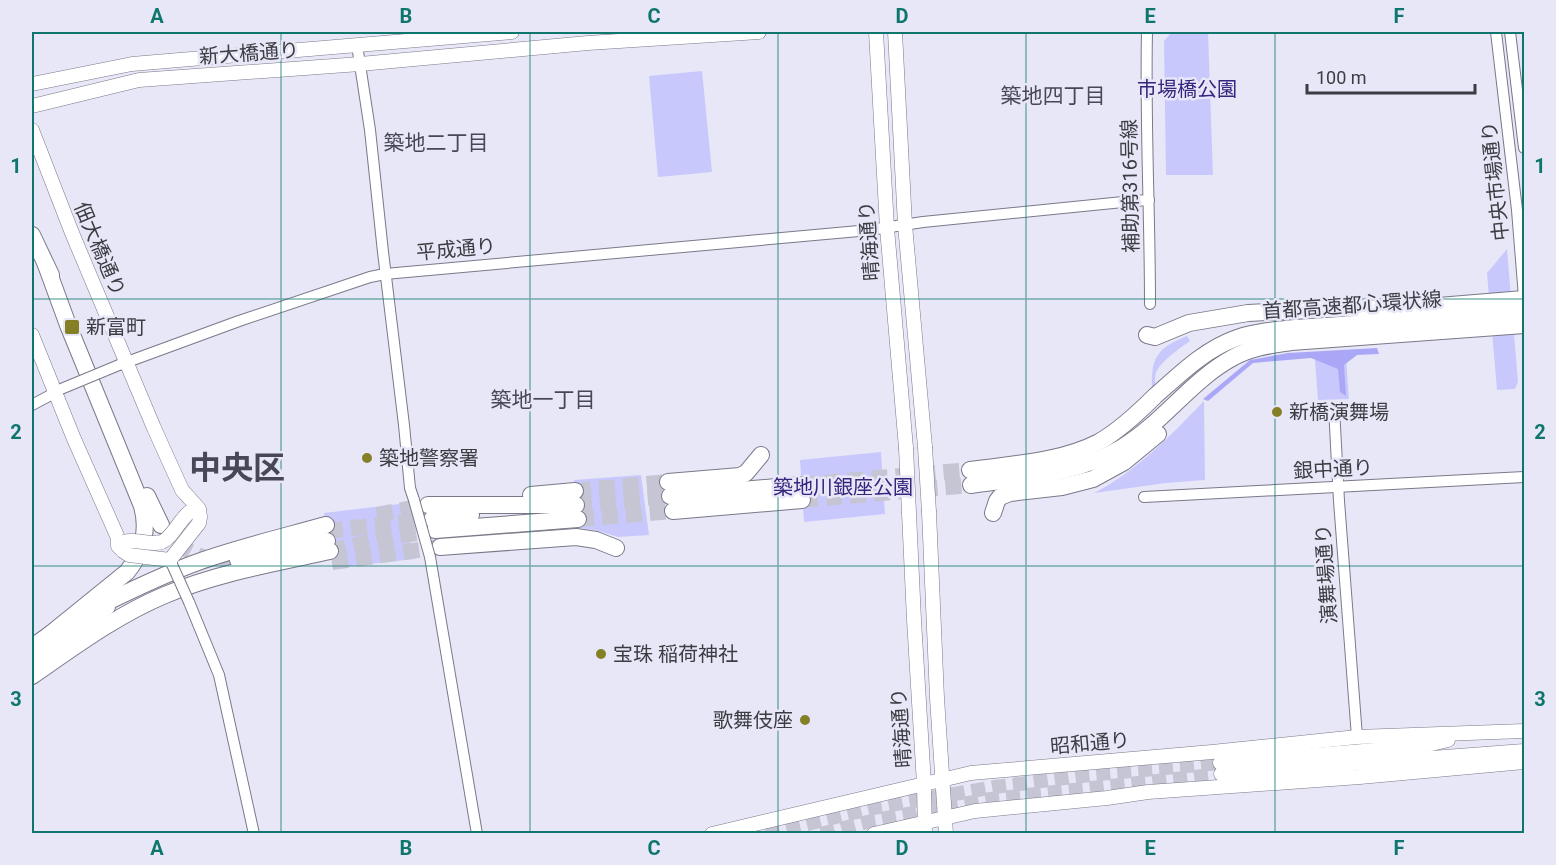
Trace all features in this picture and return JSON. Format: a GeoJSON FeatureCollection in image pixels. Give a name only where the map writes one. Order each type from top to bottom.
{"type":"FeatureCollection","features":[{"type":"Feature","properties":{"kind":"highway"},"geometry":{"type":"LineString","coordinates":[[32,235],[73,323],[161,536]]}},
{"type":"Feature","properties":{"kind":"highway"},"geometry":{"type":"LineString","coordinates":[[46,265],[142,506],[146,528],[142,548],[127,572],[48,636]]}},
{"type":"Feature","properties":{"kind":"highway"},"geometry":{"type":"LineString","coordinates":[[1147,335],[1155,337],[1189,323],[1248,313],[1402,309],[1524,298]]}},
{"type":"Feature","properties":{"kind":"highway","name":"首都高速都心環状線"},"geometry":{"type":"LineString","coordinates":[[1524,313],[1295,328],[1238,338],[1218,346],[1200,358],[1119,429],[1099,441],[1065,455],[1031,461],[970,477],[1055,473],[1102,458],[1133,441],[1211,372],[1235,356],[1267,345],[1524,325]]}},
{"type":"Feature","properties":{"kind":"highway"},"geometry":{"type":"LineString","coordinates":[[993,513],[997,501],[1010,493],[1078,484],[1093,479],[1124,462],[1159,433],[1211,372]]}},
{"type":"Feature","properties":{"kind":"highway"},"geometry":{"type":"LineString","coordinates":[[761,455],[747,473],[671,496],[801,493]]}},
{"type":"Feature","properties":{"kind":"highway"},"geometry":{"type":"LineString","coordinates":[[427,514],[576,505],[427,514]]}},
{"type":"Feature","properties":{"kind":"highway"},"geometry":{"type":"LineString","coordinates":[[32,647],[87,613],[198,562],[280,537],[329,542]]}},
{"type":"Feature","properties":{"kind":"highway"},"geometry":{"type":"LineString","coordinates":[[435,552],[576,537],[596,540],[616,548]]}},
{"type":"Feature","properties":{"kind":"highway"},"geometry":{"type":"LineString","coordinates":[[232,561],[303,544],[329,542]]}},
{"type":"Feature","properties":{"kind":"highway"},"geometry":{"type":"LineString","coordinates":[[32,676],[92,635],[165,594],[329,542]]}},
{"type":"Feature","properties":{"kind":"highway"},"geometry":{"type":"LineString","coordinates":[[32,660],[133,590]]}},
{"type":"Feature","properties":{"kind":"highway"},"geometry":{"type":"LineString","coordinates":[[32,687],[133,610]]}},
{"type":"Feature","properties":{"kind":"main road","name":"新大橋通り"},"geometry":{"type":"LineString","coordinates":[[32,84],[132,64],[512,32]]}},
{"type":"Feature","properties":{"kind":"main road","name":"新大橋通り"},"geometry":{"type":"LineString","coordinates":[[32,105],[139,80],[360,64],[588,43],[759,32]]}},
{"type":"Feature","properties":{"kind":"main road","name":"晴海通り"},"geometry":{"type":"LineString","coordinates":[[876,32],[886,228],[906,448],[925,828]]}},
{"type":"Feature","properties":{"kind":"main road","name":"晴海通り"},"geometry":{"type":"LineString","coordinates":[[895,32],[905,225],[925,447],[946,834]]}},
{"type":"Feature","properties":{"kind":"main road","name":"佃大橋通り"},"geometry":{"type":"LineString","coordinates":[[32,130],[123,364],[178,482],[197,512]]}},
{"type":"Feature","properties":{"kind":"main road"},"geometry":{"type":"LineString","coordinates":[[32,335],[58,391],[74,439],[122,547],[129,555],[170,560]]}},
{"type":"Feature","properties":{"kind":"main road"},"geometry":{"type":"LineString","coordinates":[[122,547],[130,540],[161,536],[186,514],[197,512],[198,523],[170,560]]}},
{"type":"Feature","properties":{"kind":"main road"},"geometry":{"type":"LineString","coordinates":[[161,536],[170,560]]}},
{"type":"Feature","properties":{"kind":"main road","name":"昭和通り"},"geometry":{"type":"LineString","coordinates":[[712,834],[971,773],[1357,738],[1524,731]]}},
{"type":"Feature","properties":{"kind":"main road","name":"昭和通り"},"geometry":{"type":"LineString","coordinates":[[1424,758],[1221,769],[1423,746],[1477,734]]}},
{"type":"Feature","properties":{"kind":"main road"},"geometry":{"type":"LineString","coordinates":[[1424,758],[1524,751]]}},
{"type":"Feature","properties":{"kind":"main road"},"geometry":{"type":"LineString","coordinates":[[1424,758],[1487,765]]}},
{"type":"Feature","properties":{"kind":"main road"},"geometry":{"type":"LineString","coordinates":[[874,834],[925,828],[945,818],[975,810],[1148,792],[1360,777],[1524,762]]}},
{"type":"Feature","properties":{"kind":"street","name":"補助第316号線"},"geometry":{"type":"LineString","coordinates":[[1147,32],[1146,127],[1150,304]]}},
{"type":"Feature","properties":{"kind":"street","name":"中央市場通り"},"geometry":{"type":"LineString","coordinates":[[1496,32],[1516,203],[1524,298]]}},
{"type":"Feature","properties":{"kind":"street","name":"中央市場通り"},"geometry":{"type":"LineString","coordinates":[[1510,32],[1524,148]]}},
{"type":"Feature","properties":{"kind":"street"},"geometry":{"type":"LineString","coordinates":[[357,45],[370,130],[410,488],[427,514],[435,552],[477,834]]}},
{"type":"Feature","properties":{"kind":"street","name":"平成通り"},"geometry":{"type":"LineString","coordinates":[[32,405],[58,391],[123,364],[247,318],[370,277],[386,274],[886,228],[1149,200]]}},
{"type":"Feature","properties":{"kind":"street","name":"演舞場通り"},"geometry":{"type":"LineString","coordinates":[[1334,408],[1357,738]]}},
{"type":"Feature","properties":{"kind":"street","name":"銀中通り"},"geometry":{"type":"LineString","coordinates":[[1144,497],[1524,477]]}},
{"type":"Feature","properties":{"kind":"street"},"geometry":{"type":"LineString","coordinates":[[170,560],[219,675],[254,834]]}},
{"type":"Feature","properties":{"kind":"green space","name":"市場橋公園"},"geometry":{"type":"Polygon","coordinates":[[[1172,32],[1208,32],[1213,175],[1166,175],[1164,41],[1172,32]]]}},
{"type":"Feature","properties":{"kind":"green space"},"geometry":{"type":"Polygon","coordinates":[[[702,71],[712,172],[658,177],[649,76],[702,71]]]}},
{"type":"Feature","properties":{"kind":"green space"},"geometry":{"type":"Polygon","coordinates":[[[1507,249],[1518,382],[1515,389],[1497,390],[1487,273],[1507,249]]]}},
{"type":"Feature","properties":{"kind":"green space"},"geometry":{"type":"Polygon","coordinates":[[[1187,336],[1190,341],[1158,369],[1155,377],[1156,393],[1152,393],[1152,372],[1157,357],[1167,346],[1187,336]]]}},
{"type":"Feature","properties":{"kind":"green space"},"geometry":{"type":"Polygon","coordinates":[[[1346,358],[1349,399],[1318,400],[1315,360],[1346,358]]]}},
{"type":"Feature","properties":{"kind":"green space"},"geometry":{"type":"Polygon","coordinates":[[[1204,401],[1205,480],[1094,493],[1139,463],[1204,401]]]}},
{"type":"Feature","properties":{"kind":"green space","name":"築地川銀座公園"},"geometry":{"type":"Polygon","coordinates":[[[881,452],[885,514],[804,522],[800,460],[881,452]]]}},
{"type":"Feature","properties":{"kind":"green space"},"geometry":{"type":"Polygon","coordinates":[[[641,475],[649,535],[618,537],[580,528],[574,480],[641,475]]]}},
{"type":"Feature","properties":{"kind":"green space"},"geometry":{"type":"Polygon","coordinates":[[[400,504],[415,559],[333,568],[324,513],[400,504]]]}},
{"type":"Feature","properties":{"kind":"shaded area"},"geometry":{"type":"Polygon","coordinates":[[[1377,348],[1379,354],[1357,355],[1344,365],[1346,396],[1340,392],[1338,369],[1311,358],[1253,363],[1208,401],[1203,399],[1250,360],[1288,353],[1377,348]]]}},
{"type":"Feature","properties":{"kind":"tunnel"},"geometry":{"type":"LineString","coordinates":[[800,485],[970,470]]}},
{"type":"Feature","properties":{"kind":"tunnel"},"geometry":{"type":"LineString","coordinates":[[575,491],[668,482]]}},
{"type":"Feature","properties":{"kind":"tunnel"},"geometry":{"type":"LineString","coordinates":[[802,500],[971,485]]}},
{"type":"Feature","properties":{"kind":"tunnel"},"geometry":{"type":"LineString","coordinates":[[576,505],[670,496]]}},
{"type":"Feature","properties":{"kind":"tunnel"},"geometry":{"type":"LineString","coordinates":[[377,515],[428,505]]}},
{"type":"Feature","properties":{"kind":"tunnel"},"geometry":{"type":"LineString","coordinates":[[578,519],[673,511]]}},
{"type":"Feature","properties":{"kind":"tunnel"},"geometry":{"type":"LineString","coordinates":[[327,531],[432,519]]}},
{"type":"Feature","properties":{"kind":"tunnel"},"geometry":{"type":"LineString","coordinates":[[161,525],[175,541],[192,552],[211,559],[232,561]]}},
{"type":"Feature","properties":{"kind":"tunnel"},"geometry":{"type":"LineString","coordinates":[[330,551],[435,530]]}},
{"type":"Feature","properties":{"kind":"tunnel"},"geometry":{"type":"LineString","coordinates":[[332,562],[440,547]]}},
{"type":"Feature","properties":{"kind":"tunnel"},"geometry":{"type":"LineString","coordinates":[[766,834],[873,808],[995,787],[1089,775],[1220,763]]}},
{"type":"Feature","properties":{"kind":"tunnel"},"geometry":{"type":"LineString","coordinates":[[821,834],[875,820],[991,799],[1221,774]]}},
{"type":"Feature","properties":{"kind":"place","name":"新富町"},"geometry":{"type":"Point","coordinates":[72,327]}},
{"type":"Feature","properties":{"kind":"place","name":"新橋演舞場"},"geometry":{"type":"Point","coordinates":[1277,412]}},
{"type":"Feature","properties":{"kind":"place","name":"築地警察署"},"geometry":{"type":"Point","coordinates":[367,458]}},
{"type":"Feature","properties":{"kind":"place","name":"宝珠 稲荷神社"},"geometry":{"type":"Point","coordinates":[601,654]}},
{"type":"Feature","properties":{"kind":"place","name":"歌舞伎座"},"geometry":{"type":"Point","coordinates":[805,720]}},
{"type":"Feature","properties":{"kind":"district","name":"築地四丁目"},"geometry":{"type":"Point","coordinates":[1053,96]}},
{"type":"Feature","properties":{"kind":"district","name":"築地二丁目"},"geometry":{"type":"Point","coordinates":[436,143]}},
{"type":"Feature","properties":{"kind":"district","name":"築地一丁目"},"geometry":{"type":"Point","coordinates":[543,400]}},
{"type":"Feature","properties":{"kind":"district","name":"中央区"},"geometry":{"type":"Point","coordinates":[237,468]}}]}
